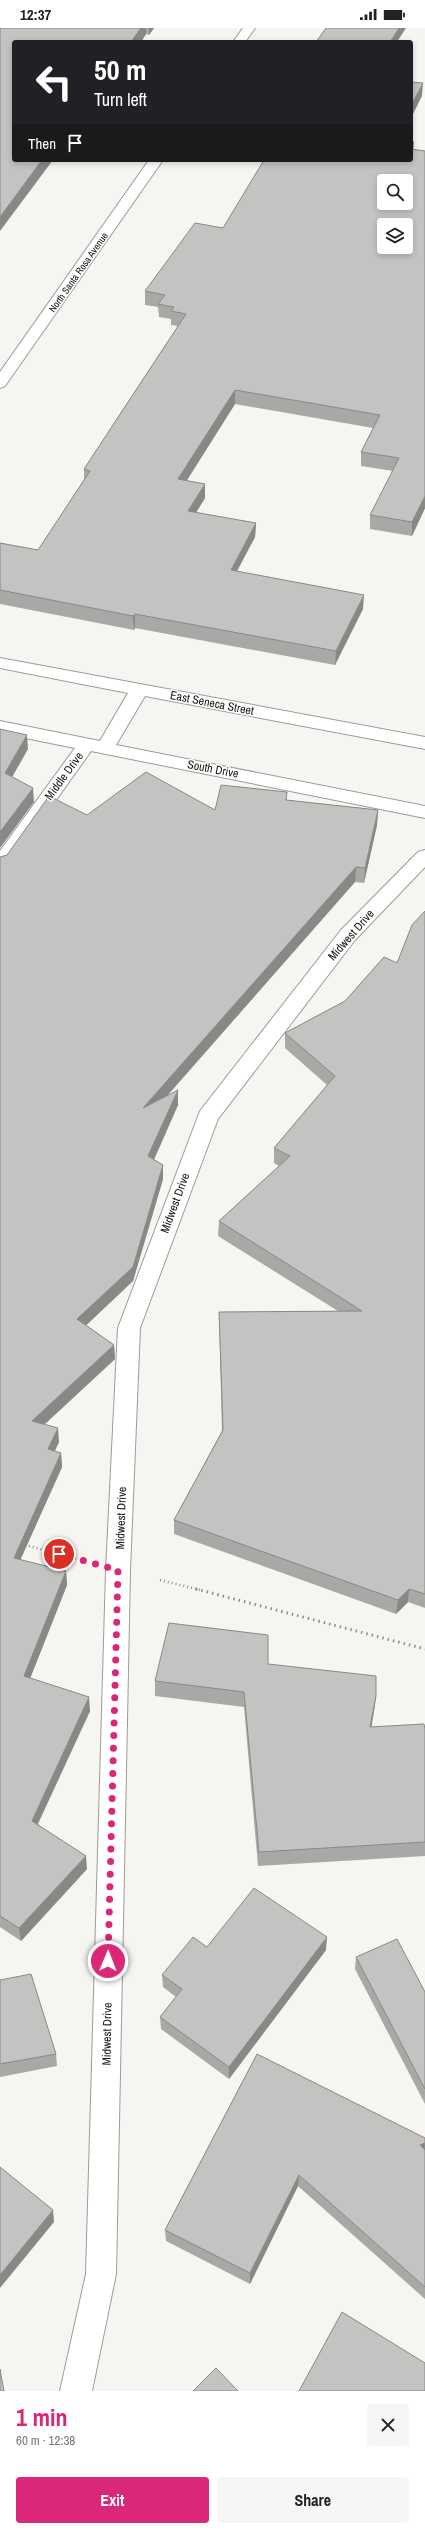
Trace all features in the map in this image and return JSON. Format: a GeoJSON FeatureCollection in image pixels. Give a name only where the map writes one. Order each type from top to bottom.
{"type":"FeatureCollection","features":[{"type":"Feature","properties":{"kind":"street"},"geometry":{"type":"LineString","coordinates":[[240,40],[249,28]]}},
{"type":"Feature","properties":{"kind":"street","name":"North Santa Rosa Avenue"},"geometry":{"type":"LineString","coordinates":[[0,383],[155,162]]}},
{"type":"Feature","properties":{"kind":"street","name":"East Seneca Street"},"geometry":{"type":"LineString","coordinates":[[0,664],[425,742]]}},
{"type":"Feature","properties":{"kind":"street","name":"Middle Drive"},"geometry":{"type":"LineString","coordinates":[[0,865],[139,690]]}},
{"type":"Feature","properties":{"kind":"street","name":"South Drive"},"geometry":{"type":"LineString","coordinates":[[0,727],[425,812]]}},
{"type":"Feature","properties":{"kind":"street","name":"Midwest Drive"},"geometry":{"type":"LineString","coordinates":[[76,2391],[100,2274],[118,1570],[129,1328],[208,1116],[348,935],[425,856]]}},
{"type":"Feature","properties":{"kind":"path"},"geometry":{"type":"LineString","coordinates":[[22,1544],[425,1649]]}},
{"type":"Feature","properties":{"kind":"building"},"geometry":{"type":"Polygon","coordinates":[[[0,28],[141,28],[132,40],[12,40],[12,162],[41,162],[0,217],[0,28]]]}},
{"type":"Feature","properties":{"kind":"building"},"geometry":{"type":"Polygon","coordinates":[[[326,28],[399,28],[391,40],[317,40],[326,28]]]}},
{"type":"Feature","properties":{"kind":"building"},"geometry":{"type":"Polygon","coordinates":[[[413,82],[423,83],[413,102],[413,82]]]}},
{"type":"Feature","properties":{"kind":"building"},"geometry":{"type":"Polygon","coordinates":[[[413,149],[425,151],[425,496],[412,522],[370,515],[399,458],[361,452],[380,415],[235,390],[178,479],[205,484],[188,511],[256,523],[231,570],[364,595],[336,651],[135,614],[133,616],[0,590],[0,543],[38,550],[90,471],[84,469],[186,314],[171,311],[174,307],[158,304],[165,295],[145,291],[195,223],[223,228],[263,162],[413,162],[413,149]]]}},
{"type":"Feature","properties":{"kind":"building"},"geometry":{"type":"Polygon","coordinates":[[[0,729],[27,735],[5,773],[33,788],[0,832],[0,729]]]}},
{"type":"Feature","properties":{"kind":"building"},"geometry":{"type":"Polygon","coordinates":[[[146,772],[215,810],[221,785],[287,792],[286,800],[378,810],[365,868],[356,867],[143,1108],[178,1090],[148,1156],[163,1165],[133,1267],[77,1319],[114,1345],[32,1421],[58,1428],[48,1449],[61,1453],[14,1558],[66,1571],[24,1676],[89,1697],[32,1821],[86,1856],[19,1928],[0,1916],[0,857],[7,855],[49,796],[87,815],[146,772]]]}},
{"type":"Feature","properties":{"kind":"building"},"geometry":{"type":"Polygon","coordinates":[[[425,911],[425,1594],[409,1589],[398,1600],[174,1520],[223,1430],[219,1312],[362,1311],[219,1221],[290,1156],[274,1148],[335,1076],[285,1033],[345,1001],[384,957],[397,963],[412,925],[425,911]]]}},
{"type":"Feature","properties":{"kind":"building"},"geometry":{"type":"Polygon","coordinates":[[[169,1623],[268,1635],[268,1664],[376,1676],[376,1696],[370,1727],[424,1724],[425,1842],[259,1852],[244,1692],[155,1681],[169,1623]]]}},
{"type":"Feature","properties":{"kind":"building"},"geometry":{"type":"Polygon","coordinates":[[[254,1888],[327,1937],[229,2067],[160,2017],[182,1989],[162,1975],[193,1937],[207,1947],[254,1888]]]}},
{"type":"Feature","properties":{"kind":"building"},"geometry":{"type":"Polygon","coordinates":[[[397,1939],[425,1992],[425,2089],[356,1957],[397,1939]]]}},
{"type":"Feature","properties":{"kind":"building"},"geometry":{"type":"Polygon","coordinates":[[[31,1974],[56,2054],[0,2064],[0,1980],[31,1974]]]}},
{"type":"Feature","properties":{"kind":"building"},"geometry":{"type":"Polygon","coordinates":[[[257,2054],[425,2138],[425,2143],[420,2145],[425,2150],[425,2287],[299,2175],[250,2273],[165,2230],[257,2054]]]}},
{"type":"Feature","properties":{"kind":"building"},"geometry":{"type":"Polygon","coordinates":[[[0,2167],[53,2210],[0,2275],[0,2167]]]}},
{"type":"Feature","properties":{"kind":"building"},"geometry":{"type":"Polygon","coordinates":[[[342,2312],[425,2363],[425,2391],[299,2391],[342,2312]]]}},
{"type":"Feature","properties":{"kind":"building"},"geometry":{"type":"Polygon","coordinates":[[[216,2368],[238,2391],[193,2391],[216,2368]]]}},
{"type":"Feature","properties":{"kind":"building"},"geometry":{"type":"Polygon","coordinates":[[[0,2369],[4,2391],[0,2391],[0,2369]]]}},
{"type":"Feature","properties":{"kind":"route"},"geometry":{"type":"LineString","coordinates":[[59,1554],[118,1570],[108,1961]]}}]}
